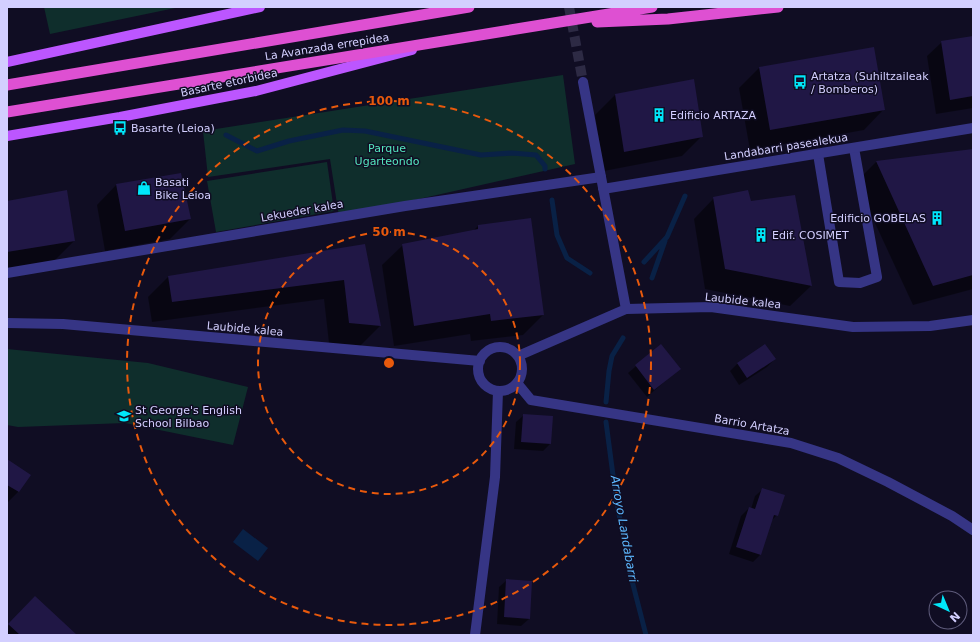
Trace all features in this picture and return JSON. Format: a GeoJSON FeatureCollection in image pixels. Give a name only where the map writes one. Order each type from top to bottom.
{"type":"FeatureCollection","features":[{"type":"Feature","properties":{"kind":"highway"},"geometry":{"type":"LineString","coordinates":[[380,22],[437,7]]}},
{"type":"Feature","properties":{"kind":"highway","name":"La Avanzada errepidea"},"geometry":{"type":"LineString","coordinates":[[7,85],[469,7]]}},
{"type":"Feature","properties":{"kind":"highway","name":"La Avanzada errepidea"},"geometry":{"type":"LineString","coordinates":[[7,112],[652,7]]}},
{"type":"Feature","properties":{"kind":"highway"},"geometry":{"type":"LineString","coordinates":[[542,25],[668,19],[778,7]]}},
{"type":"Feature","properties":{"kind":"main road"},"geometry":{"type":"LineString","coordinates":[[7,62],[260,7]]}},
{"type":"Feature","properties":{"kind":"main road","name":"Basarte etorbidea"},"geometry":{"type":"LineString","coordinates":[[7,136],[120,117],[256,91],[453,39]]}},
{"type":"Feature","properties":{"kind":"street"},"geometry":{"type":"LineString","coordinates":[[583,82],[626,309]]}},
{"type":"Feature","properties":{"kind":"street","name":"Landabarri pasealekua"},"geometry":{"type":"LineString","coordinates":[[603,189],[973,128]]}},
{"type":"Feature","properties":{"kind":"street"},"geometry":{"type":"LineString","coordinates":[[818,154],[839,282],[860,284],[877,277],[854,148]]}},
{"type":"Feature","properties":{"kind":"street","name":"Lekueder kalea"},"geometry":{"type":"LineString","coordinates":[[7,273],[405,206],[601,177]]}},
{"type":"Feature","properties":{"kind":"street","name":"Laubide kalea"},"geometry":{"type":"LineString","coordinates":[[518,356],[626,309],[712,307],[853,327],[930,326],[973,320]]}},
{"type":"Feature","properties":{"kind":"street","name":"Laubide kalea"},"geometry":{"type":"LineString","coordinates":[[7,323],[63,324],[480,361]]}},
{"type":"Feature","properties":{"kind":"street"},"geometry":{"type":"LineString","coordinates":[[494,348],[507,348],[518,356],[521,362],[521,376],[512,388],[498,391],[491,389],[482,380],[478,368],[483,355],[494,348]]}},
{"type":"Feature","properties":{"kind":"street","name":"Barrio Artatza"},"geometry":{"type":"LineString","coordinates":[[517,383],[531,400],[791,443],[838,458],[894,485],[952,516],[973,530]]}},
{"type":"Feature","properties":{"kind":"street"},"geometry":{"type":"LineString","coordinates":[[475,635],[495,477],[498,391]]}},
{"type":"Feature","properties":{"kind":"green space"},"geometry":{"type":"Polygon","coordinates":[[[44,7],[180,7],[50,34],[44,7]]]}},
{"type":"Feature","properties":{"kind":"green space","name":"Parque Ugarteondo"},"geometry":{"type":"Polygon","coordinates":[[[563,75],[575,164],[339,217],[330,159],[208,177],[203,131],[563,75]]]}},
{"type":"Feature","properties":{"kind":"green space"},"geometry":{"type":"Polygon","coordinates":[[[327,162],[334,211],[216,232],[207,181],[327,162]]]}},
{"type":"Feature","properties":{"kind":"green space"},"geometry":{"type":"Polygon","coordinates":[[[7,349],[148,363],[248,387],[233,445],[125,423],[18,427],[7,425],[7,349]]]}},
{"type":"Feature","properties":{"kind":"water"},"geometry":{"type":"Polygon","coordinates":[[[243,529],[268,548],[258,561],[233,542],[243,529]]]}},
{"type":"Feature","properties":{"kind":"building"},"geometry":{"type":"Polygon","coordinates":[[[973,36],[973,96],[950,100],[941,41],[973,36]]]}},
{"type":"Feature","properties":{"kind":"building"},"geometry":{"type":"Polygon","coordinates":[[[874,47],[885,110],[770,130],[759,67],[874,47]]]}},
{"type":"Feature","properties":{"kind":"building","name":"Edificio ARTAZA"},"geometry":{"type":"Polygon","coordinates":[[[694,79],[703,137],[624,152],[615,94],[694,79]]]}},
{"type":"Feature","properties":{"kind":"building","name":"Edificio GOBELAS"},"geometry":{"type":"Polygon","coordinates":[[[973,149],[973,275],[933,286],[876,161],[973,149]]]}},
{"type":"Feature","properties":{"kind":"building"},"geometry":{"type":"Polygon","coordinates":[[[181,173],[191,219],[125,231],[116,184],[181,173]]]}},
{"type":"Feature","properties":{"kind":"building"},"geometry":{"type":"Polygon","coordinates":[[[67,190],[75,241],[7,252],[7,201],[67,190]]]}},
{"type":"Feature","properties":{"kind":"building","name":"Edif. COSIMET"},"geometry":{"type":"Polygon","coordinates":[[[748,190],[751,201],[795,195],[812,286],[725,269],[713,197],[748,190]]]}},
{"type":"Feature","properties":{"kind":"building"},"geometry":{"type":"Polygon","coordinates":[[[531,218],[544,315],[491,321],[490,314],[414,326],[402,244],[478,229],[478,225],[531,218]]]}},
{"type":"Feature","properties":{"kind":"building"},"geometry":{"type":"Polygon","coordinates":[[[365,244],[381,326],[349,323],[344,280],[172,302],[168,276],[365,244]]]}},
{"type":"Feature","properties":{"kind":"building"},"geometry":{"type":"Polygon","coordinates":[[[661,344],[681,369],[654,390],[635,365],[661,344]]]}},
{"type":"Feature","properties":{"kind":"building"},"geometry":{"type":"Polygon","coordinates":[[[765,344],[776,359],[747,378],[737,363],[765,344]]]}},
{"type":"Feature","properties":{"kind":"building"},"geometry":{"type":"Polygon","coordinates":[[[523,414],[553,416],[551,444],[521,442],[523,414]]]}},
{"type":"Feature","properties":{"kind":"building"},"geometry":{"type":"Polygon","coordinates":[[[7,459],[31,475],[19,492],[7,485],[7,459]]]}},
{"type":"Feature","properties":{"kind":"building"},"geometry":{"type":"Polygon","coordinates":[[[762,488],[785,495],[778,516],[774,515],[761,555],[736,547],[749,507],[755,509],[762,488]]]}},
{"type":"Feature","properties":{"kind":"building"},"geometry":{"type":"Polygon","coordinates":[[[506,579],[532,581],[530,619],[504,617],[506,579]]]}},
{"type":"Feature","properties":{"kind":"building"},"geometry":{"type":"Polygon","coordinates":[[[35,596],[77,635],[20,635],[8,624],[35,596]]]}},
{"type":"Feature","properties":{"kind":"waterway"},"geometry":{"type":"LineString","coordinates":[[226,135],[257,151],[289,141],[343,130],[365,131],[481,155],[512,153],[536,155],[545,166],[545,169]]}},
{"type":"Feature","properties":{"kind":"waterway"},"geometry":{"type":"LineString","coordinates":[[644,262],[667,237],[685,196]]}},
{"type":"Feature","properties":{"kind":"waterway"},"geometry":{"type":"LineString","coordinates":[[552,200],[557,235],[567,258],[590,273]]}},
{"type":"Feature","properties":{"kind":"waterway","name":"Arroyo Landabarri"},"geometry":{"type":"LineString","coordinates":[[652,278],[665,241]]}},
{"type":"Feature","properties":{"kind":"waterway","name":"Arroyo Landabarri"},"geometry":{"type":"LineString","coordinates":[[606,402],[612,356],[623,338]]}},
{"type":"Feature","properties":{"kind":"waterway","name":"Arroyo Landabarri"},"geometry":{"type":"LineString","coordinates":[[606,422],[616,498],[630,573],[646,635]]}},
{"type":"Feature","properties":{"kind":"tunnel"},"geometry":{"type":"LineString","coordinates":[[569,7],[583,82]]}},
{"type":"Feature","properties":{"kind":"place","name":"Artatza (Suhiltzaileak / Bomberos)"},"geometry":{"type":"Point","coordinates":[800,82]}},
{"type":"Feature","properties":{"kind":"place","name":"Edificio ARTAZA"},"geometry":{"type":"Point","coordinates":[659,115]}},
{"type":"Feature","properties":{"kind":"place","name":"Basarte (Leioa)"},"geometry":{"type":"Point","coordinates":[120,128]}},
{"type":"Feature","properties":{"kind":"place","name":"Basati Bike Leioa"},"geometry":{"type":"Point","coordinates":[144,188]}},
{"type":"Feature","properties":{"kind":"place","name":"Edificio GOBELAS"},"geometry":{"type":"Point","coordinates":[937,218]}},
{"type":"Feature","properties":{"kind":"place","name":"Edif. COSIMET"},"geometry":{"type":"Point","coordinates":[761,235]}},
{"type":"Feature","properties":{"kind":"place","name":"St George's English School Bilbao"},"geometry":{"type":"Point","coordinates":[124,416]}}]}
